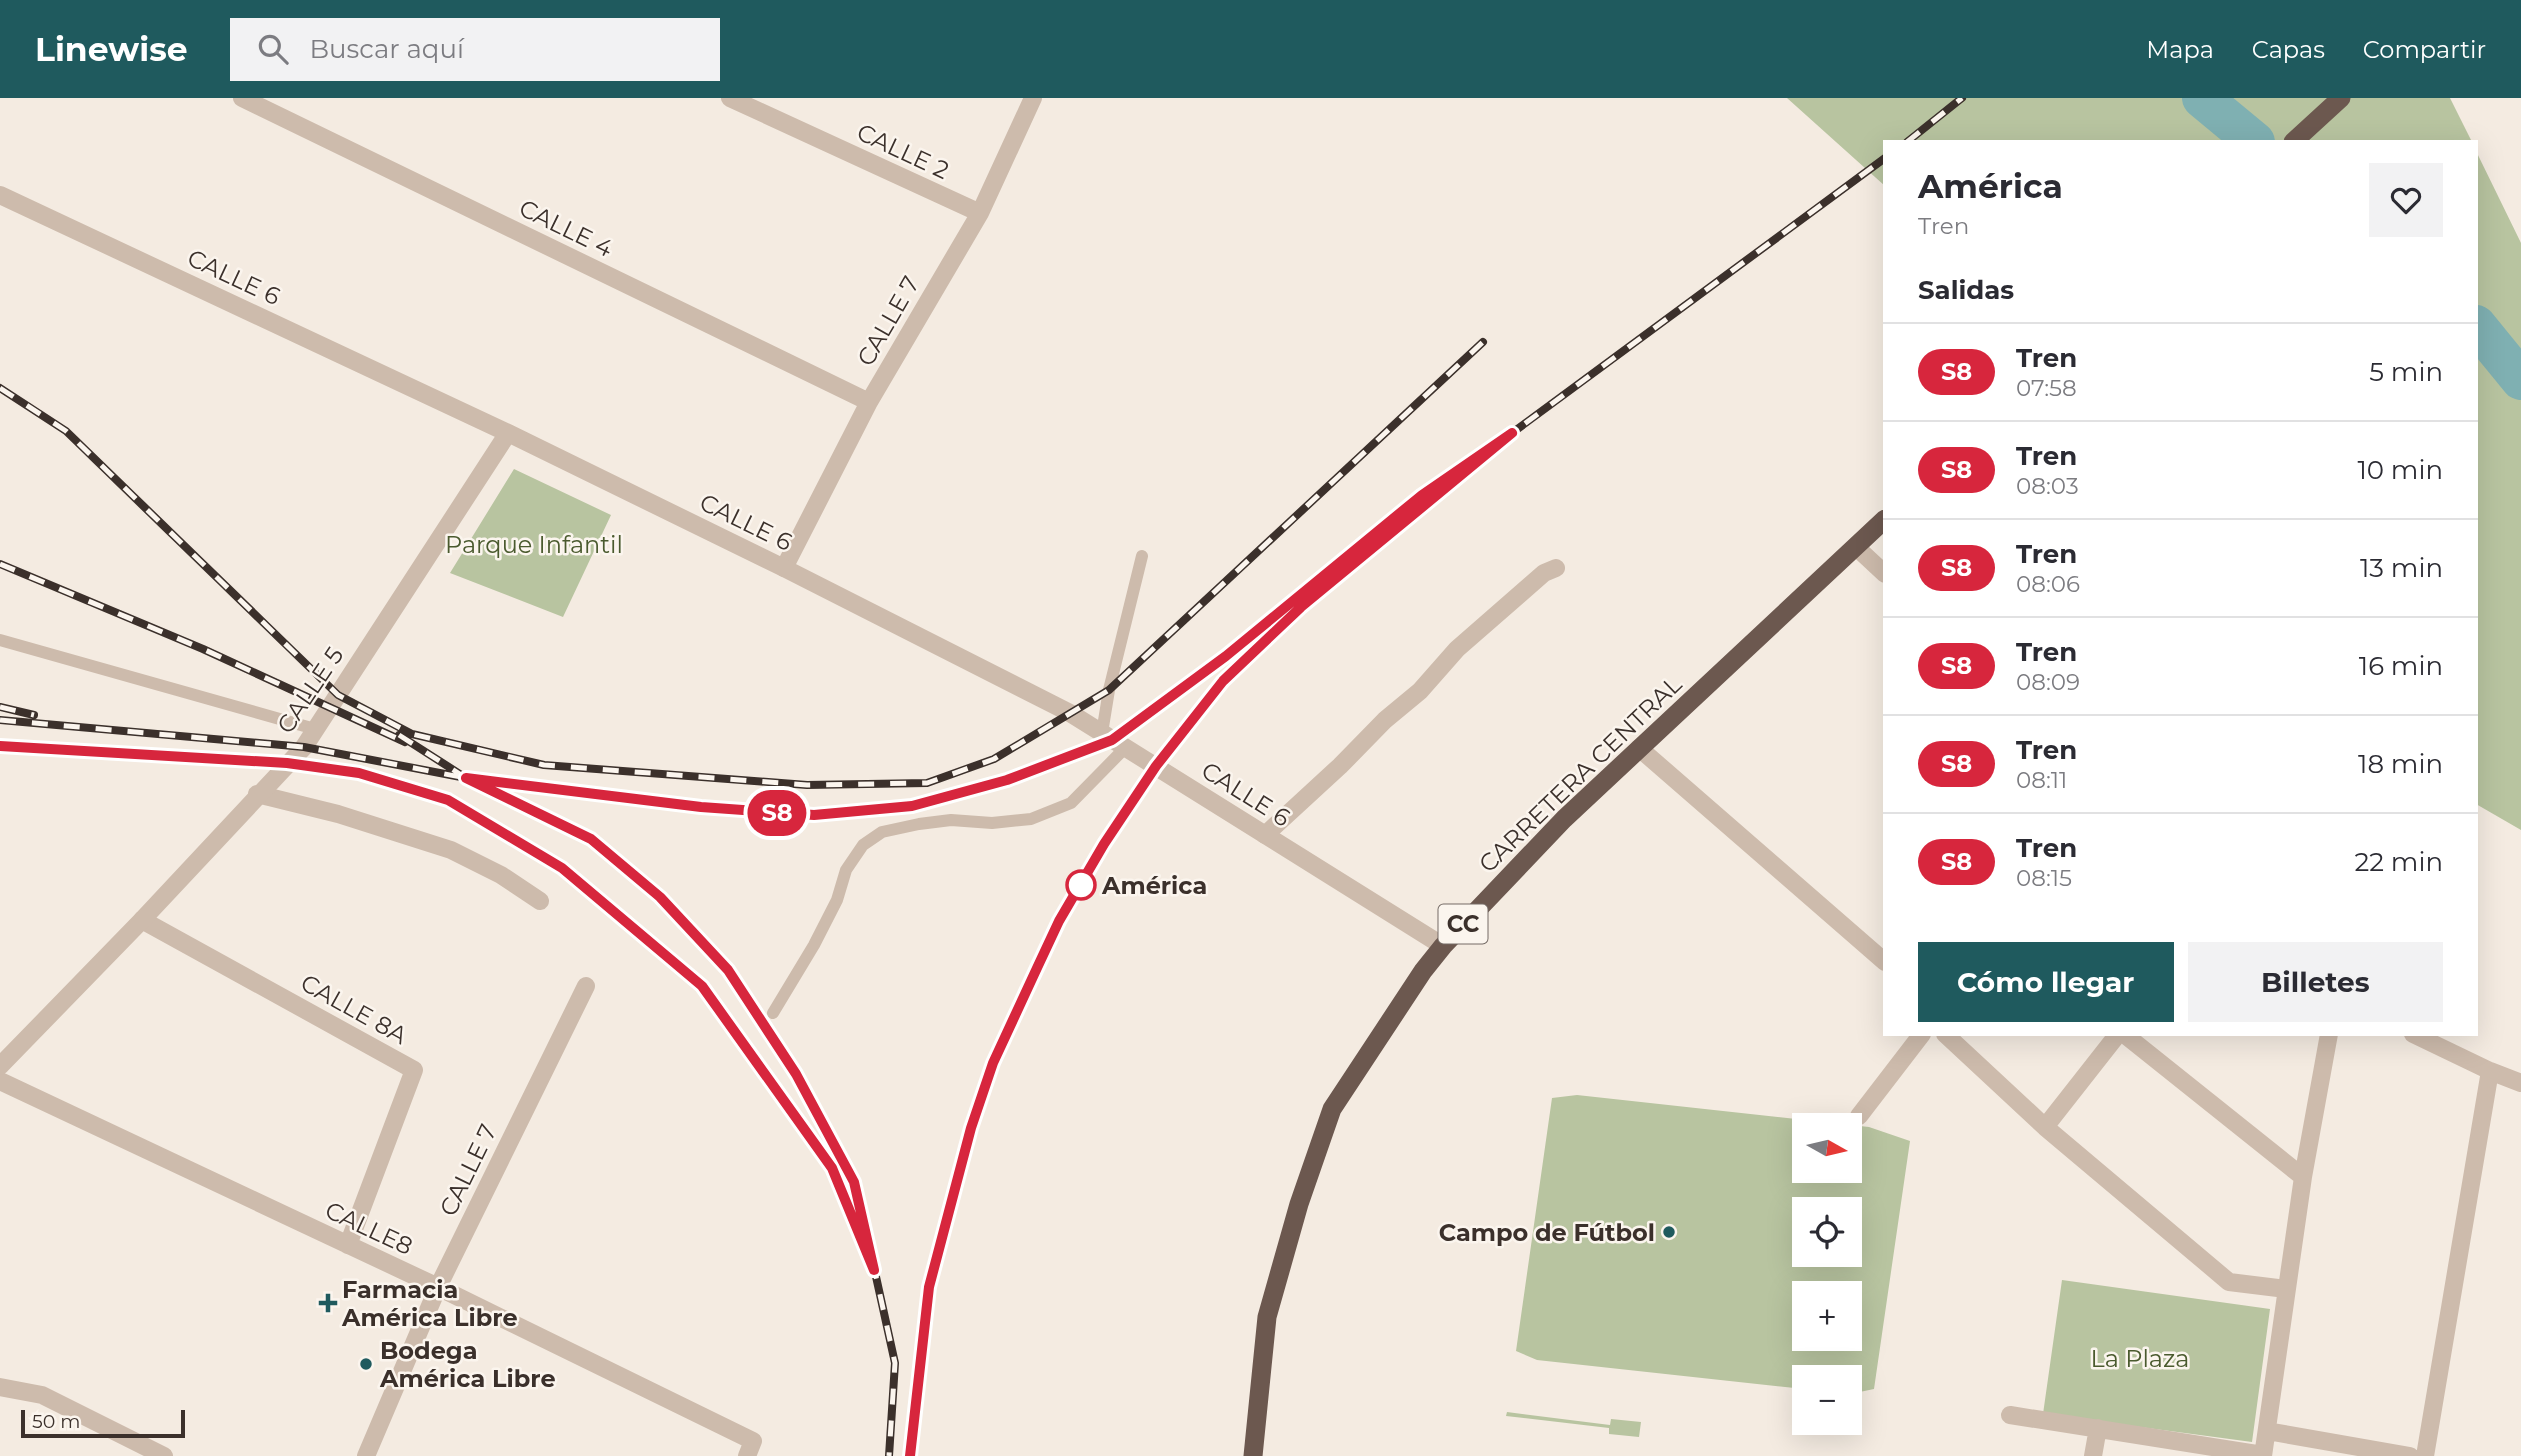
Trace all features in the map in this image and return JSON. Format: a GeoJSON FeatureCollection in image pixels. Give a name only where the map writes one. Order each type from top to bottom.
{"type":"FeatureCollection","features":[{"type":"Feature","properties":{"kind":"highway"},"geometry":{"type":"LineString","coordinates":[[2295,140],[2341,98]]}},
{"type":"Feature","properties":{"kind":"highway","name":"CARRETERA CENTRAL"},"geometry":{"type":"LineString","coordinates":[[1253,1456],[1267,1317],[1299,1204],[1332,1110],[1423,971],[1443,946],[1563,819],[1883,521]]}},
{"type":"Feature","properties":{"kind":"street","name":"CALLE 4"},"geometry":{"type":"LineString","coordinates":[[242,98],[869,402]]}},
{"type":"Feature","properties":{"kind":"street","name":"CALLE 2"},"geometry":{"type":"LineString","coordinates":[[730,98],[980,213]]}},
{"type":"Feature","properties":{"kind":"street","name":"CALLE 7"},"geometry":{"type":"LineString","coordinates":[[784,568],[869,402],[980,213],[1033,98]]}},
{"type":"Feature","properties":{"kind":"street","name":"CALLE 6"},"geometry":{"type":"LineString","coordinates":[[0,195],[508,433],[784,568],[1070,713],[1443,946]]}},
{"type":"Feature","properties":{"kind":"street","name":"CALLE 5"},"geometry":{"type":"LineString","coordinates":[[0,1066],[304,747],[508,433]]}},
{"type":"Feature","properties":{"kind":"street"},"geometry":{"type":"LineString","coordinates":[[1856,547],[1883,572]]}},
{"type":"Feature","properties":{"kind":"street"},"geometry":{"type":"LineString","coordinates":[[1265,835],[1324,782],[1385,720],[1420,691],[1457,649],[1544,573],[1556,568]]}},
{"type":"Feature","properties":{"kind":"street"},"geometry":{"type":"LineString","coordinates":[[1639,748],[1883,960]]}},
{"type":"Feature","properties":{"kind":"street"},"geometry":{"type":"LineString","coordinates":[[257,794],[338,814],[451,849],[501,874],[540,901]]}},
{"type":"Feature","properties":{"kind":"street","name":"CALLE 8A"},"geometry":{"type":"LineString","coordinates":[[142,920],[414,1070],[348,1245]]}},
{"type":"Feature","properties":{"kind":"street","name":"CALLE 7"},"geometry":{"type":"LineString","coordinates":[[366,1456],[438,1287],[586,986]]}},
{"type":"Feature","properties":{"kind":"street"},"geometry":{"type":"LineString","coordinates":[[1861,1113],[1920,1036]]}},
{"type":"Feature","properties":{"kind":"street"},"geometry":{"type":"LineString","coordinates":[[1947,1036],[2045,1127],[2228,1282],[2286,1289]]}},
{"type":"Feature","properties":{"kind":"street"},"geometry":{"type":"LineString","coordinates":[[2045,1127],[2116,1036]]}},
{"type":"Feature","properties":{"kind":"street"},"geometry":{"type":"LineString","coordinates":[[2127,1036],[2303,1177]]}},
{"type":"Feature","properties":{"kind":"street"},"geometry":{"type":"LineString","coordinates":[[2010,1415],[2263,1455],[2303,1177],[2329,1036]]}},
{"type":"Feature","properties":{"kind":"street"},"geometry":{"type":"LineString","coordinates":[[2417,1036],[2521,1083]]}},
{"type":"Feature","properties":{"kind":"street"},"geometry":{"type":"LineString","coordinates":[[2425,1456],[2490,1071]]}},
{"type":"Feature","properties":{"kind":"street","name":"CALLE8"},"geometry":{"type":"LineString","coordinates":[[0,1081],[438,1287],[750,1448]]}},
{"type":"Feature","properties":{"kind":"street"},"geometry":{"type":"LineString","coordinates":[[0,1387],[42,1395],[164,1456]]}},
{"type":"Feature","properties":{"kind":"street"},"geometry":{"type":"LineString","coordinates":[[2093,1456],[2098,1429]]}},
{"type":"Feature","properties":{"kind":"street"},"geometry":{"type":"LineString","coordinates":[[2266,1431],[2410,1456]]}},
{"type":"Feature","properties":{"kind":"lane"},"geometry":{"type":"LineString","coordinates":[[1102,733],[1109,690],[1142,556]]}},
{"type":"Feature","properties":{"kind":"lane"},"geometry":{"type":"LineString","coordinates":[[0,640],[315,729]]}},
{"type":"Feature","properties":{"kind":"lane"},"geometry":{"type":"LineString","coordinates":[[773,1013],[814,945],[837,900],[846,870],[863,845],[882,832],[919,824],[951,820],[992,823],[1031,819],[1071,803],[1125,748]]}},
{"type":"Feature","properties":{"kind":"green space"},"geometry":{"type":"Polygon","coordinates":[[[1787,98],[2450,98],[2471,140],[1883,140],[1883,184],[1787,98]]]}},
{"type":"Feature","properties":{"kind":"green space"},"geometry":{"type":"Polygon","coordinates":[[[2478,155],[2521,243],[2521,830],[2478,805],[2478,155]]]}},
{"type":"Feature","properties":{"kind":"green space","name":"Parque Infantil"},"geometry":{"type":"Polygon","coordinates":[[[514,469],[611,515],[563,617],[450,573],[514,469]]]}},
{"type":"Feature","properties":{"kind":"green space","name":"Campo de Fútbol"},"geometry":{"type":"Polygon","coordinates":[[[1577,1095],[1792,1119],[1792,1183],[1862,1183],[1862,1126],[1910,1141],[1874,1389],[1862,1392],[1862,1365],[1792,1365],[1792,1388],[1537,1360],[1516,1351],[1552,1098],[1577,1095]]]}},
{"type":"Feature","properties":{"kind":"green space","name":"La Plaza"},"geometry":{"type":"Polygon","coordinates":[[[2062,1280],[2270,1309],[2252,1442],[2043,1414],[2062,1280]]]}},
{"type":"Feature","properties":{"kind":"green space"},"geometry":{"type":"Polygon","coordinates":[[[1507,1412],[1610,1425],[1611,1419],[1641,1422],[1639,1437],[1609,1434],[1609,1428],[1506,1416],[1507,1412]]]}},
{"type":"Feature","properties":{"kind":"waterway"},"geometry":{"type":"LineString","coordinates":[[2202,98],[2253,140]]}},
{"type":"Feature","properties":{"kind":"waterway"},"geometry":{"type":"LineString","coordinates":[[2478,327],[2521,380]]}},
{"type":"Feature","properties":{"kind":"railway"},"geometry":{"type":"LineString","coordinates":[[1910,140],[1962,98]]}},
{"type":"Feature","properties":{"kind":"railway"},"geometry":{"type":"LineString","coordinates":[[910,1456],[929,1287],[971,1128],[993,1063],[1059,921],[1104,844],[1156,767],[1223,681],[1301,607],[1512,433],[1883,159]]}},
{"type":"Feature","properties":{"kind":"railway"},"geometry":{"type":"LineString","coordinates":[[0,388],[66,431],[338,695],[412,734],[544,765],[807,785],[927,783],[994,759],[1109,690],[1483,342]]}},
{"type":"Feature","properties":{"kind":"railway"},"geometry":{"type":"LineString","coordinates":[[0,564],[203,649],[405,742]]}},
{"type":"Feature","properties":{"kind":"railway"},"geometry":{"type":"LineString","coordinates":[[0,720],[304,747],[466,778],[701,807],[814,815],[912,806],[1007,780],[1112,740],[1226,656],[1301,595]]}},
{"type":"Feature","properties":{"kind":"railway"},"geometry":{"type":"LineString","coordinates":[[0,707],[34,715]]}},
{"type":"Feature","properties":{"kind":"railway"},"geometry":{"type":"LineString","coordinates":[[399,735],[466,778],[591,839],[660,897],[728,970],[796,1074],[854,1182],[864,1225]]}},
{"type":"Feature","properties":{"kind":"railway"},"geometry":{"type":"LineString","coordinates":[[0,746],[287,763],[359,773],[448,800],[562,868],[702,987],[832,1168],[874,1270]]}},
{"type":"Feature","properties":{"kind":"railway"},"geometry":{"type":"LineString","coordinates":[[873,1263],[895,1363],[889,1456]]}},
{"type":"Feature","properties":{"kind":"train","name":"S8"},"geometry":{"type":"LineString","coordinates":[[0,746],[287,763],[359,773],[448,800],[562,868],[702,986],[832,1168],[874,1270],[854,1182],[796,1074],[728,970],[660,897],[591,839],[466,778],[701,807],[814,815],[912,806],[1007,780],[1112,740],[1226,656],[1422,495],[1512,433],[1301,607],[1223,681],[1156,766],[1104,844],[1059,921],[993,1063],[971,1128],[929,1287],[910,1456]]}},
{"type":"Feature","properties":{"kind":"place","name":"América"},"geometry":{"type":"Point","coordinates":[1081,885]}},
{"type":"Feature","properties":{"kind":"place","name":"Campo de Fútbol"},"geometry":{"type":"Point","coordinates":[1669,1232]}},
{"type":"Feature","properties":{"kind":"place","name":"Farmacia América Libre"},"geometry":{"type":"Point","coordinates":[328,1303]}},
{"type":"Feature","properties":{"kind":"place","name":"Bodega América Libre"},"geometry":{"type":"Point","coordinates":[366,1364]}}]}
